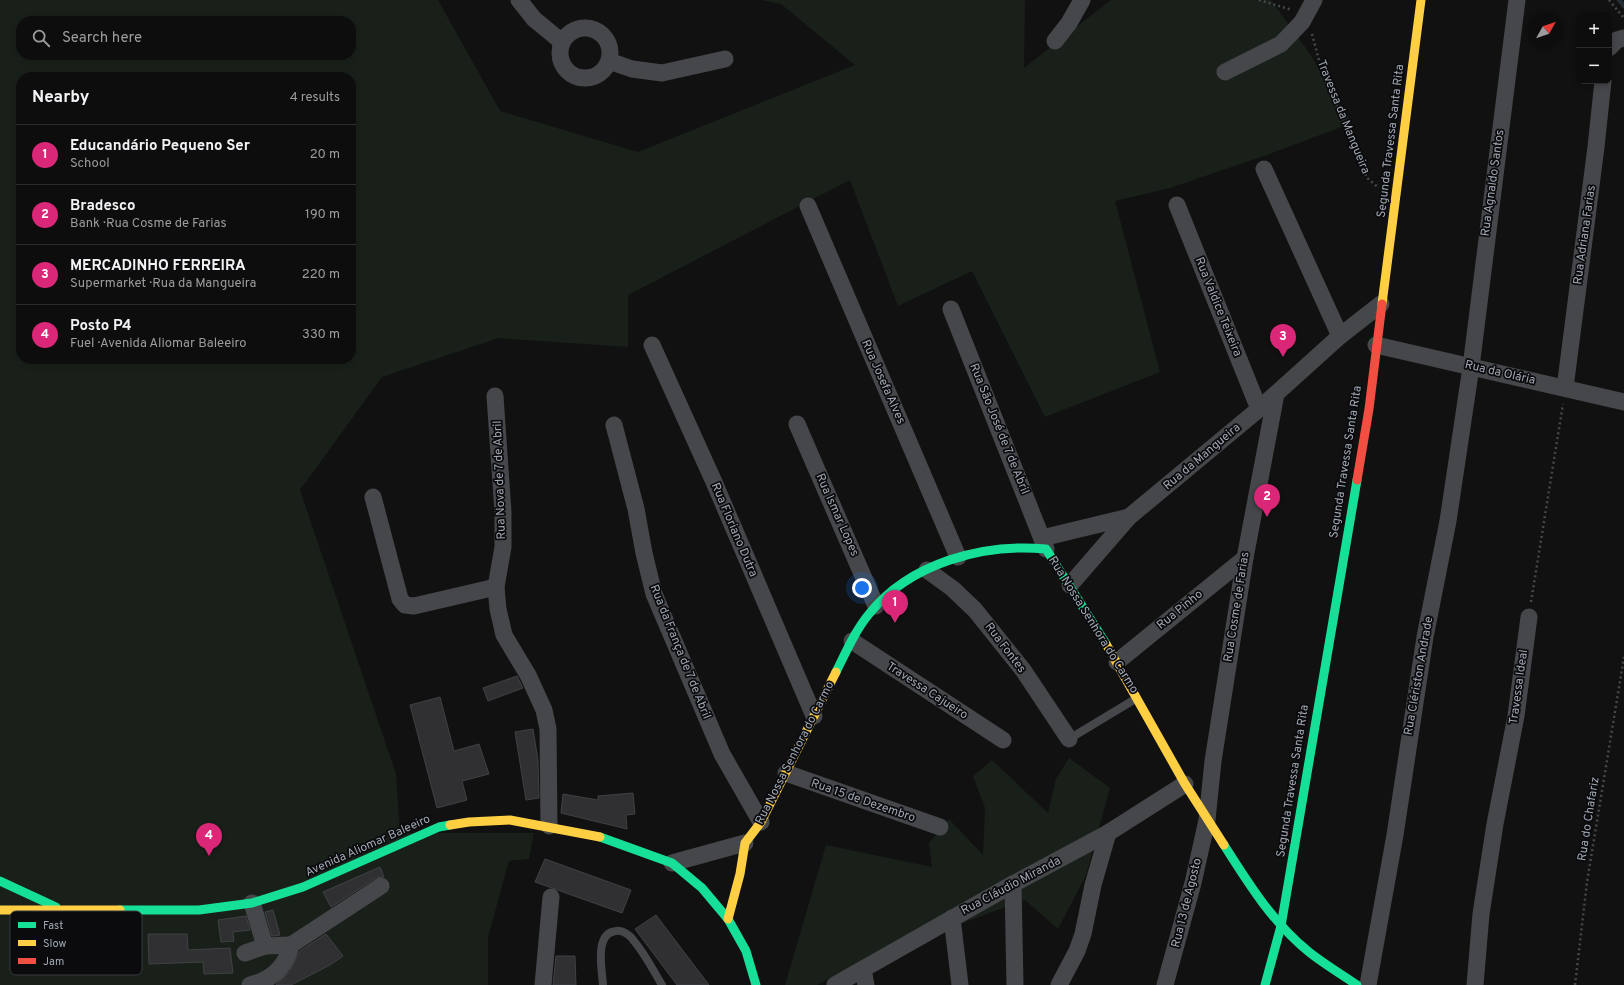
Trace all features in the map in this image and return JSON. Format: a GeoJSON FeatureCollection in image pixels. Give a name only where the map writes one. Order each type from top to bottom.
{"type":"FeatureCollection","features":[{"type":"Feature","properties":{"kind":"street"},"geometry":{"type":"LineString","coordinates":[[519,0],[534,19],[562,42]]}},
{"type":"Feature","properties":{"kind":"street"},"geometry":{"type":"LineString","coordinates":[[1055,41],[1069,23],[1082,0]]}},
{"type":"Feature","properties":{"kind":"street","name":"Segunda Travessa Santa Rita"},"geometry":{"type":"LineString","coordinates":[[1265,985],[1281,926],[1324,662],[1367,417],[1421,0]]}},
{"type":"Feature","properties":{"kind":"street","name":"Rua Agnaldo Santos"},"geometry":{"type":"LineString","coordinates":[[1471,367],[1517,0]]}},
{"type":"Feature","properties":{"kind":"street"},"geometry":{"type":"LineString","coordinates":[[1225,72],[1281,44],[1294,31],[1310,7]]}},
{"type":"Feature","properties":{"kind":"street"},"geometry":{"type":"LineString","coordinates":[[592,28],[600,32],[606,38],[610,54],[609,61],[599,74],[588,78],[576,76],[567,69],[561,59],[560,50],[562,42],[575,30],[592,28]]}},
{"type":"Feature","properties":{"kind":"street"},"geometry":{"type":"LineString","coordinates":[[1612,45],[1617,40],[1624,38]]}},
{"type":"Feature","properties":{"kind":"street"},"geometry":{"type":"LineString","coordinates":[[609,61],[632,69],[662,73],[725,59]]}},
{"type":"Feature","properties":{"kind":"street","name":"Rua Adriana Farias"},"geometry":{"type":"LineString","coordinates":[[1565,388],[1603,84]]}},
{"type":"Feature","properties":{"kind":"street"},"geometry":{"type":"LineString","coordinates":[[1264,169],[1340,336]]}},
{"type":"Feature","properties":{"kind":"street","name":"Rua Valdice Teixeira"},"geometry":{"type":"LineString","coordinates":[[1177,205],[1259,409]]}},
{"type":"Feature","properties":{"kind":"street","name":"Rua Josefa Alves"},"geometry":{"type":"LineString","coordinates":[[808,206],[958,557]]}},
{"type":"Feature","properties":{"kind":"street","name":"Rua da Mangueira"},"geometry":{"type":"LineString","coordinates":[[1070,585],[1129,517],[1259,409],[1340,336],[1381,304]]}},
{"type":"Feature","properties":{"kind":"street","name":"Rua São José de 7 de Abril"},"geometry":{"type":"LineString","coordinates":[[952,309],[1044,543]]}},
{"type":"Feature","properties":{"kind":"street","name":"Rua Floriano Dutra"},"geometry":{"type":"LineString","coordinates":[[652,345],[714,482],[814,716]]}},
{"type":"Feature","properties":{"kind":"street","name":"Rua da Olária"},"geometry":{"type":"LineString","coordinates":[[1376,345],[1624,402]]}},
{"type":"Feature","properties":{"kind":"street","name":"Rua Clériston Andrade"},"geometry":{"type":"LineString","coordinates":[[1368,985],[1395,835],[1425,637],[1448,521],[1471,367]]}},
{"type":"Feature","properties":{"kind":"street","name":"Rua Cosme de Farias"},"geometry":{"type":"LineString","coordinates":[[1207,820],[1213,761],[1245,558],[1276,394]]}},
{"type":"Feature","properties":{"kind":"street","name":"Rua Nova de 7 de Abril"},"geometry":{"type":"LineString","coordinates":[[495,396],[504,512],[503,547],[496,587],[504,634],[534,687],[544,710],[548,728],[549,826]]}},
{"type":"Feature","properties":{"kind":"street","name":"Rua Ismar Lopes"},"geometry":{"type":"LineString","coordinates":[[797,424],[876,606]]}},
{"type":"Feature","properties":{"kind":"street","name":"Rua da França de 7 de Abril"},"geometry":{"type":"LineString","coordinates":[[614,426],[636,508],[644,553],[654,594],[722,754],[761,822]]}},
{"type":"Feature","properties":{"kind":"street"},"geometry":{"type":"LineString","coordinates":[[373,497],[400,599],[405,605],[414,606],[496,587]]}},
{"type":"Feature","properties":{"kind":"street"},"geometry":{"type":"LineString","coordinates":[[1044,543],[1129,517]]}},
{"type":"Feature","properties":{"kind":"street","name":"Rua Nossa Senhora do Carmo"},"geometry":{"type":"LineString","coordinates":[[728,919],[740,874],[745,843],[761,822],[852,641],[876,606],[898,589],[927,570],[958,557],[1006,546],[1044,543],[1117,662],[1185,784],[1247,882],[1281,926],[1309,952],[1357,985]]}},
{"type":"Feature","properties":{"kind":"street","name":"Rua Pinho"},"geometry":{"type":"LineString","coordinates":[[1117,662],[1245,558]]}},
{"type":"Feature","properties":{"kind":"street","name":"Rua Fontes"},"geometry":{"type":"LineString","coordinates":[[927,570],[953,589],[985,621],[1023,670],[1069,739]]}},
{"type":"Feature","properties":{"kind":"street","name":"Travessa Ideal"},"geometry":{"type":"LineString","coordinates":[[1475,985],[1481,914],[1495,824],[1516,716],[1529,617]]}},
{"type":"Feature","properties":{"kind":"street","name":"Travessa Cajueiro"},"geometry":{"type":"LineString","coordinates":[[852,641],[1003,740]]}},
{"type":"Feature","properties":{"kind":"street","name":"Rua 15 de Dezembro"},"geometry":{"type":"LineString","coordinates":[[786,773],[940,827]]}},
{"type":"Feature","properties":{"kind":"street","name":"Rua Cláudio Miranda"},"geometry":{"type":"LineString","coordinates":[[835,985],[864,977],[952,918],[1108,833],[1185,784]]}},
{"type":"Feature","properties":{"kind":"street","name":"Avenida Aliomar Baleeiro"},"geometry":{"type":"LineString","coordinates":[[0,910],[199,910],[252,903],[303,887],[439,828],[469,822],[510,820],[549,826],[607,838],[672,863],[702,888],[728,919],[746,951],[756,985]]}},
{"type":"Feature","properties":{"kind":"street","name":"Rua 13 de Agosto"},"geometry":{"type":"LineString","coordinates":[[1165,985],[1193,883],[1207,820]]}},
{"type":"Feature","properties":{"kind":"street"},"geometry":{"type":"LineString","coordinates":[[1059,985],[1077,951],[1083,934],[1093,885],[1108,833]]}},
{"type":"Feature","properties":{"kind":"street"},"geometry":{"type":"LineString","coordinates":[[672,863],[745,843]]}},
{"type":"Feature","properties":{"kind":"street","name":"Avenida Aliomar Baleeiro"},"geometry":{"type":"LineString","coordinates":[[0,881],[63,910]]}},
{"type":"Feature","properties":{"kind":"street"},"geometry":{"type":"LineString","coordinates":[[1013,884],[1015,985]]}},
{"type":"Feature","properties":{"kind":"street"},"geometry":{"type":"LineString","coordinates":[[245,953],[265,946],[291,945],[381,886]]}},
{"type":"Feature","properties":{"kind":"street"},"geometry":{"type":"LineString","coordinates":[[542,985],[551,897]]}},
{"type":"Feature","properties":{"kind":"street"},"geometry":{"type":"LineString","coordinates":[[252,903],[265,946]]}},
{"type":"Feature","properties":{"kind":"street"},"geometry":{"type":"LineString","coordinates":[[952,918],[960,985]]}},
{"type":"Feature","properties":{"kind":"street"},"geometry":{"type":"LineString","coordinates":[[250,985],[264,982],[275,974],[289,955],[291,945]]}},
{"type":"Feature","properties":{"kind":"lane"},"geometry":{"type":"LineString","coordinates":[[1069,739],[1137,697]]}},
{"type":"Feature","properties":{"kind":"lane"},"geometry":{"type":"LineString","coordinates":[[603,985],[601,951],[603,940],[610,933],[615,931],[626,934],[634,940],[662,985]]}},
{"type":"Feature","properties":{"kind":"path"},"geometry":{"type":"LineString","coordinates":[[1259,0],[1310,7]]}},
{"type":"Feature","properties":{"kind":"path"},"geometry":{"type":"LineString","coordinates":[[1609,0],[1624,18]]}},
{"type":"Feature","properties":{"kind":"path","name":"Travessa da Mangueira"},"geometry":{"type":"LineString","coordinates":[[1310,7],[1323,75],[1348,130],[1366,178],[1395,201]]}},
{"type":"Feature","properties":{"kind":"path"},"geometry":{"type":"LineString","coordinates":[[1529,617],[1565,388]]}},
{"type":"Feature","properties":{"kind":"path","name":"Rua do Chafariz"},"geometry":{"type":"LineString","coordinates":[[1575,985],[1587,882],[1624,657]]}},
{"type":"Feature","properties":{"kind":"shaded area"},"geometry":{"type":"Polygon","coordinates":[[[0,0],[438,0],[500,111],[638,152],[855,65],[781,4],[761,0],[1025,0],[1024,68],[1111,0],[1271,0],[1310,54],[1352,123],[1264,156],[1170,188],[1115,201],[1160,372],[1045,417],[972,271],[898,306],[850,180],[628,295],[628,347],[499,338],[382,377],[300,490],[396,774],[400,833],[534,833],[529,859],[509,861],[488,937],[488,985],[0,985],[0,0]]]}},
{"type":"Feature","properties":{"kind":"shaded area"},"geometry":{"type":"Polygon","coordinates":[[[1069,758],[1110,788],[1086,875],[1058,929],[1025,900],[868,958],[817,985],[785,985],[826,845],[932,867],[929,843],[949,819],[983,855],[985,808],[973,776],[992,760],[1048,813],[1056,779],[1069,758]]]}},
{"type":"Feature","properties":{"kind":"building"},"geometry":{"type":"Polygon","coordinates":[[[517,676],[523,688],[488,701],[483,688],[517,676]]]}},
{"type":"Feature","properties":{"kind":"building"},"geometry":{"type":"Polygon","coordinates":[[[440,697],[454,751],[479,744],[489,774],[462,781],[467,800],[437,808],[410,705],[440,697]]]}},
{"type":"Feature","properties":{"kind":"building"},"geometry":{"type":"Polygon","coordinates":[[[533,729],[538,760],[539,798],[526,800],[515,732],[533,729]]]}},
{"type":"Feature","properties":{"kind":"building"},"geometry":{"type":"Polygon","coordinates":[[[633,793],[635,814],[626,815],[627,829],[561,813],[563,794],[598,800],[598,796],[633,793]]]}},
{"type":"Feature","properties":{"kind":"building"},"geometry":{"type":"Polygon","coordinates":[[[545,859],[631,890],[622,913],[535,882],[545,859]]]}},
{"type":"Feature","properties":{"kind":"building"},"geometry":{"type":"Polygon","coordinates":[[[380,867],[384,877],[376,878],[331,907],[323,892],[380,867]]]}},
{"type":"Feature","properties":{"kind":"building"},"geometry":{"type":"Polygon","coordinates":[[[273,910],[280,935],[272,936],[265,912],[273,910]]]}},
{"type":"Feature","properties":{"kind":"building"},"geometry":{"type":"Polygon","coordinates":[[[656,915],[709,985],[677,985],[635,929],[656,915]]]}},
{"type":"Feature","properties":{"kind":"building"},"geometry":{"type":"Polygon","coordinates":[[[246,916],[250,930],[233,932],[234,941],[221,942],[218,920],[246,916]]]}},
{"type":"Feature","properties":{"kind":"building"},"geometry":{"type":"Polygon","coordinates":[[[148,934],[187,934],[188,950],[230,948],[233,973],[204,974],[203,962],[149,964],[148,934]]]}},
{"type":"Feature","properties":{"kind":"building"},"geometry":{"type":"Polygon","coordinates":[[[326,934],[343,956],[330,965],[291,985],[276,985],[290,971],[300,951],[326,934]]]}},
{"type":"Feature","properties":{"kind":"building"},"geometry":{"type":"Polygon","coordinates":[[[556,956],[575,956],[576,985],[553,985],[556,956]]]}},
{"type":"Feature","properties":{"kind":"waterway"},"geometry":{"type":"LineString","coordinates":[[1619,0],[1624,6]]}},
{"type":"Feature","properties":{"kind":"traffic: fast"},"geometry":{"type":"LineString","coordinates":[[1265,985],[1281,926],[1357,480]]}},
{"type":"Feature","properties":{"kind":"traffic: fast"},"geometry":{"type":"LineString","coordinates":[[836,672],[859,627],[886,596],[905,581],[926,569],[949,560],[973,553],[998,549],[1046,549],[1106,644]]}},
{"type":"Feature","properties":{"kind":"traffic: fast"},"geometry":{"type":"LineString","coordinates":[[120,910],[199,910],[252,903],[303,887],[439,827],[450,825]]}},
{"type":"Feature","properties":{"kind":"traffic: fast"},"geometry":{"type":"LineString","coordinates":[[600,837],[672,863],[702,888],[728,919],[746,951],[756,985]]}},
{"type":"Feature","properties":{"kind":"traffic: fast"},"geometry":{"type":"LineString","coordinates":[[1224,845],[1262,902],[1296,941],[1327,965],[1357,985]]}},
{"type":"Feature","properties":{"kind":"traffic: fast"},"geometry":{"type":"LineString","coordinates":[[0,881],[56,907]]}},
{"type":"Feature","properties":{"kind":"traffic: slow"},"geometry":{"type":"LineString","coordinates":[[1382,304],[1421,0]]}},
{"type":"Feature","properties":{"kind":"traffic: slow"},"geometry":{"type":"LineString","coordinates":[[1106,644],[1185,784],[1224,845]]}},
{"type":"Feature","properties":{"kind":"traffic: slow"},"geometry":{"type":"LineString","coordinates":[[728,919],[740,874],[745,843],[761,822],[836,672]]}},
{"type":"Feature","properties":{"kind":"traffic: slow"},"geometry":{"type":"LineString","coordinates":[[450,825],[469,822],[510,820],[600,837]]}},
{"type":"Feature","properties":{"kind":"traffic: slow"},"geometry":{"type":"LineString","coordinates":[[0,910],[120,910]]}},
{"type":"Feature","properties":{"kind":"traffic: jam"},"geometry":{"type":"LineString","coordinates":[[1357,480],[1369,409],[1382,304]]}},
{"type":"Feature","properties":{"kind":"place","name":"MERCADINHO FERREIRA"},"geometry":{"type":"Point","coordinates":[1283,357]}},
{"type":"Feature","properties":{"kind":"place","name":"Bradesco"},"geometry":{"type":"Point","coordinates":[1267,517]}},
{"type":"Feature","properties":{"kind":"place","name":"Educandário Pequeno Ser"},"geometry":{"type":"Point","coordinates":[895,623]}},
{"type":"Feature","properties":{"kind":"place","name":"Posto P4"},"geometry":{"type":"Point","coordinates":[209,856]}}]}
